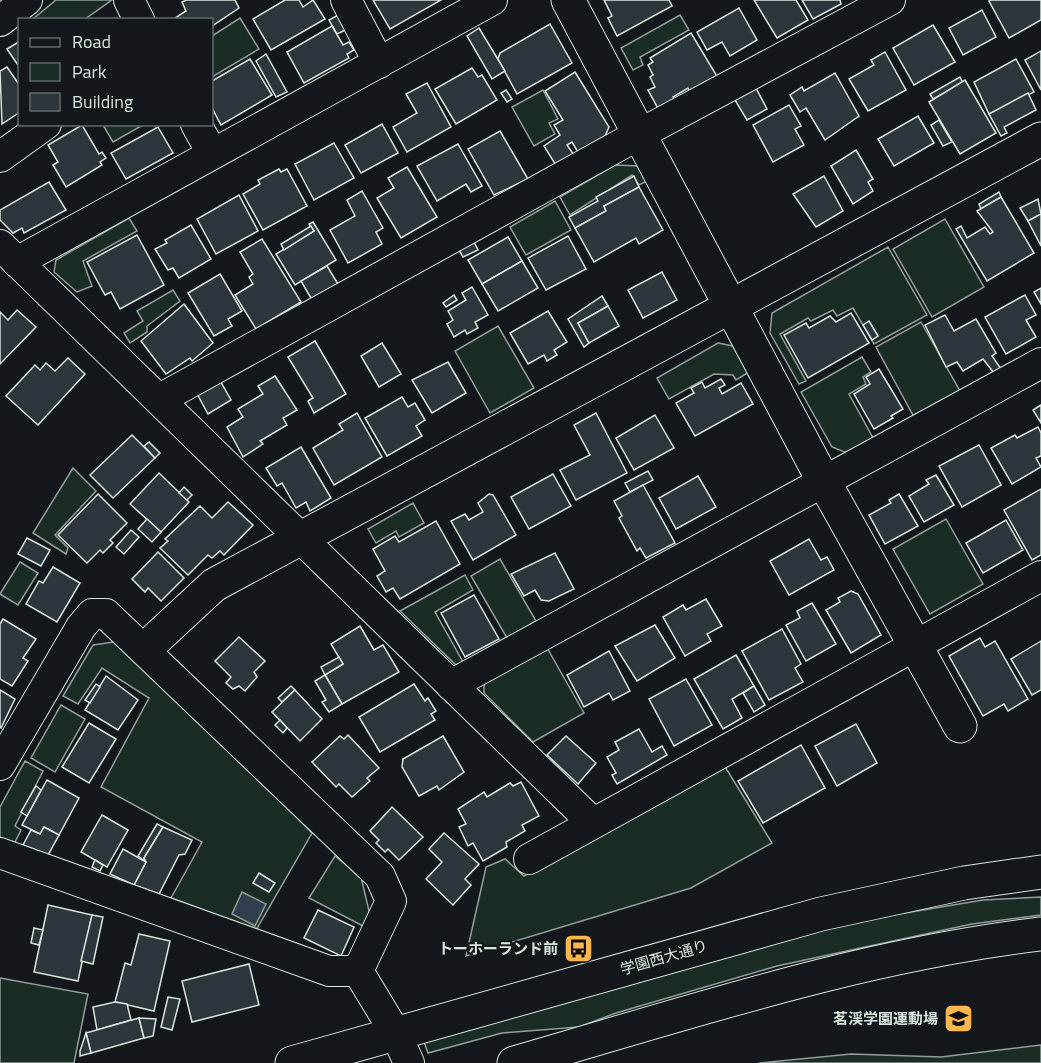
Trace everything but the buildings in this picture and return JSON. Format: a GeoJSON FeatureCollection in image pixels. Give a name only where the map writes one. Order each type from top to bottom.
{"type":"FeatureCollection","features":[{"type":"Feature","properties":{"kind":"street"},"geometry":{"type":"LineString","coordinates":[[0,21],[27,0]]}},
{"type":"Feature","properties":{"kind":"street"},"geometry":{"type":"LineString","coordinates":[[129,0],[139,18]]}},
{"type":"Feature","properties":{"kind":"street"},"geometry":{"type":"LineString","coordinates":[[346,0],[379,63]]}},
{"type":"Feature","properties":{"kind":"street"},"geometry":{"type":"LineString","coordinates":[[492,0],[212,153],[8,254],[160,399],[593,823]]}},
{"type":"Feature","properties":{"kind":"street"},"geometry":{"type":"LineString","coordinates":[[568,0],[824,480],[960,726]]}},
{"type":"Feature","properties":{"kind":"street"},"geometry":{"type":"LineString","coordinates":[[160,399],[638,135],[890,0]]}},
{"type":"Feature","properties":{"kind":"street"},"geometry":{"type":"LineString","coordinates":[[0,157],[43,126]]}},
{"type":"Feature","properties":{"kind":"street"},"geometry":{"type":"LineString","coordinates":[[197,126],[212,153]]}},
{"type":"Feature","properties":{"kind":"street"},"geometry":{"type":"LineString","coordinates":[[145,649],[214,585],[1041,139]]}},
{"type":"Feature","properties":{"kind":"street"},"geometry":{"type":"LineString","coordinates":[[451,685],[1041,363]]}},
{"type":"Feature","properties":{"kind":"street"},"geometry":{"type":"LineString","coordinates":[[529,859],[1041,576]]}},
{"type":"Feature","properties":{"kind":"street"},"geometry":{"type":"LineString","coordinates":[[0,765],[81,627],[92,614],[106,614],[380,876],[391,901],[358,971]]}},
{"type":"Feature","properties":{"kind":"street"},"geometry":{"type":"LineString","coordinates":[[0,853],[329,971],[358,971]]}},
{"type":"Feature","properties":{"kind":"street","name":"学園西大通り"},"geometry":{"type":"LineString","coordinates":[[292,1063],[402,1049],[821,914],[964,883],[1041,872]]}},
{"type":"Feature","properties":{"kind":"street"},"geometry":{"type":"LineString","coordinates":[[514,1063],[843,969],[984,941],[1041,934]]}},
{"type":"Feature","properties":{"kind":"street"},"geometry":{"type":"LineString","coordinates":[[358,971],[402,1049]]}},
{"type":"Feature","properties":{"kind":"green space"},"geometry":{"type":"Polygon","coordinates":[[[56,0],[112,0],[86,18],[34,18],[56,0]]]}},
{"type":"Feature","properties":{"kind":"green space"},"geometry":{"type":"Polygon","coordinates":[[[680,15],[689,30],[640,57],[643,65],[633,70],[621,48],[680,15]]]}},
{"type":"Feature","properties":{"kind":"green space"},"geometry":{"type":"Polygon","coordinates":[[[240,18],[259,49],[213,76],[213,35],[240,18]]]}},
{"type":"Feature","properties":{"kind":"green space"},"geometry":{"type":"Polygon","coordinates":[[[543,90],[558,119],[549,123],[555,134],[534,146],[512,107],[543,90]]]}},
{"type":"Feature","properties":{"kind":"green space"},"geometry":{"type":"Polygon","coordinates":[[[104,126],[141,126],[113,142],[104,126]]]}},
{"type":"Feature","properties":{"kind":"green space"},"geometry":{"type":"Polygon","coordinates":[[[615,165],[639,166],[647,181],[639,185],[632,175],[570,215],[560,197],[615,165]]]}},
{"type":"Feature","properties":{"kind":"green space"},"geometry":{"type":"Polygon","coordinates":[[[555,201],[571,230],[526,255],[510,227],[555,201]]]}},
{"type":"Feature","properties":{"kind":"green space"},"geometry":{"type":"Polygon","coordinates":[[[129,218],[137,231],[83,261],[92,286],[77,292],[54,272],[56,260],[129,218]]]}},
{"type":"Feature","properties":{"kind":"green space"},"geometry":{"type":"Polygon","coordinates":[[[945,219],[984,287],[932,317],[893,249],[945,219]]]}},
{"type":"Feature","properties":{"kind":"green space"},"geometry":{"type":"Polygon","coordinates":[[[888,247],[927,315],[874,344],[853,308],[837,316],[833,310],[811,321],[808,318],[780,334],[806,381],[799,384],[770,333],[772,313],[888,247]]]}},
{"type":"Feature","properties":{"kind":"green space"},"geometry":{"type":"Polygon","coordinates":[[[173,290],[180,301],[147,326],[147,332],[130,343],[124,333],[143,321],[137,311],[173,290]]]}},
{"type":"Feature","properties":{"kind":"green space"},"geometry":{"type":"Polygon","coordinates":[[[921,322],[960,391],[914,417],[876,347],[921,322]]]}},
{"type":"Feature","properties":{"kind":"green space"},"geometry":{"type":"Polygon","coordinates":[[[498,326],[534,388],[490,413],[455,351],[498,326]]]}},
{"type":"Feature","properties":{"kind":"green space"},"geometry":{"type":"Polygon","coordinates":[[[718,343],[733,346],[749,372],[736,380],[733,375],[714,374],[669,399],[657,378],[718,343]]]}},
{"type":"Feature","properties":{"kind":"green space"},"geometry":{"type":"Polygon","coordinates":[[[862,357],[871,372],[863,377],[866,384],[849,394],[873,438],[847,453],[832,447],[801,392],[862,357]]]}},
{"type":"Feature","properties":{"kind":"green space"},"geometry":{"type":"Polygon","coordinates":[[[73,468],[96,491],[55,535],[68,548],[66,554],[33,533],[73,468]]]}},
{"type":"Feature","properties":{"kind":"green space"},"geometry":{"type":"Polygon","coordinates":[[[413,503],[424,523],[399,537],[396,531],[376,543],[368,529],[413,503]]]}},
{"type":"Feature","properties":{"kind":"green space"},"geometry":{"type":"Polygon","coordinates":[[[946,519],[983,584],[930,614],[893,549],[946,519]]]}},
{"type":"Feature","properties":{"kind":"green space"},"geometry":{"type":"Polygon","coordinates":[[[500,559],[536,621],[507,638],[471,576],[500,559]]]}},
{"type":"Feature","properties":{"kind":"green space"},"geometry":{"type":"Polygon","coordinates":[[[20,562],[38,573],[18,605],[0,594],[20,562]]]}},
{"type":"Feature","properties":{"kind":"green space"},"geometry":{"type":"Polygon","coordinates":[[[465,575],[473,590],[435,612],[463,662],[456,665],[400,611],[465,575]]]}},
{"type":"Feature","properties":{"kind":"green space"},"geometry":{"type":"Polygon","coordinates":[[[114,642],[243,762],[312,833],[256,930],[171,898],[202,842],[101,787],[149,698],[102,668],[78,704],[63,696],[93,645],[114,642]]]}},
{"type":"Feature","properties":{"kind":"green space"},"geometry":{"type":"Polygon","coordinates":[[[546,646],[584,713],[533,742],[484,693],[484,681],[546,646]]]}},
{"type":"Feature","properties":{"kind":"green space"},"geometry":{"type":"Polygon","coordinates":[[[61,705],[85,719],[55,772],[31,758],[61,705]]]}},
{"type":"Feature","properties":{"kind":"green space"},"geometry":{"type":"Polygon","coordinates":[[[25,761],[43,771],[15,826],[21,830],[14,844],[0,837],[0,807],[25,761]]]}},
{"type":"Feature","properties":{"kind":"green space"},"geometry":{"type":"Polygon","coordinates":[[[724,765],[772,843],[691,888],[466,956],[486,867],[505,859],[524,876],[724,765]]]}},
{"type":"Feature","properties":{"kind":"green space"},"geometry":{"type":"Polygon","coordinates":[[[335,856],[361,877],[370,915],[363,926],[309,898],[335,856]]]}},
{"type":"Feature","properties":{"kind":"green space"},"geometry":{"type":"Polygon","coordinates":[[[1041,897],[1041,915],[972,924],[777,966],[616,1013],[579,1027],[502,1033],[428,1053],[424,1042],[851,922],[983,900],[1041,897]]]}},
{"type":"Feature","properties":{"kind":"green space"},"geometry":{"type":"Polygon","coordinates":[[[0,978],[88,994],[74,1063],[0,1063],[0,978]]]}},
{"type":"Feature","properties":{"kind":"green space"},"geometry":{"type":"Polygon","coordinates":[[[1041,1045],[1041,1063],[759,1063],[851,1054],[941,1057],[1041,1045]]]}},
{"type":"Feature","properties":{"kind":"water"},"geometry":{"type":"Polygon","coordinates":[[[242,892],[266,904],[255,926],[232,914],[242,892]]]}},
{"type":"Feature","properties":{"kind":"place","name":"トーホーランド前"},"geometry":{"type":"Point","coordinates":[579,948]}},
{"type":"Feature","properties":{"kind":"place","name":"茗渓学園運動場"},"geometry":{"type":"Point","coordinates":[959,1018]}}]}
